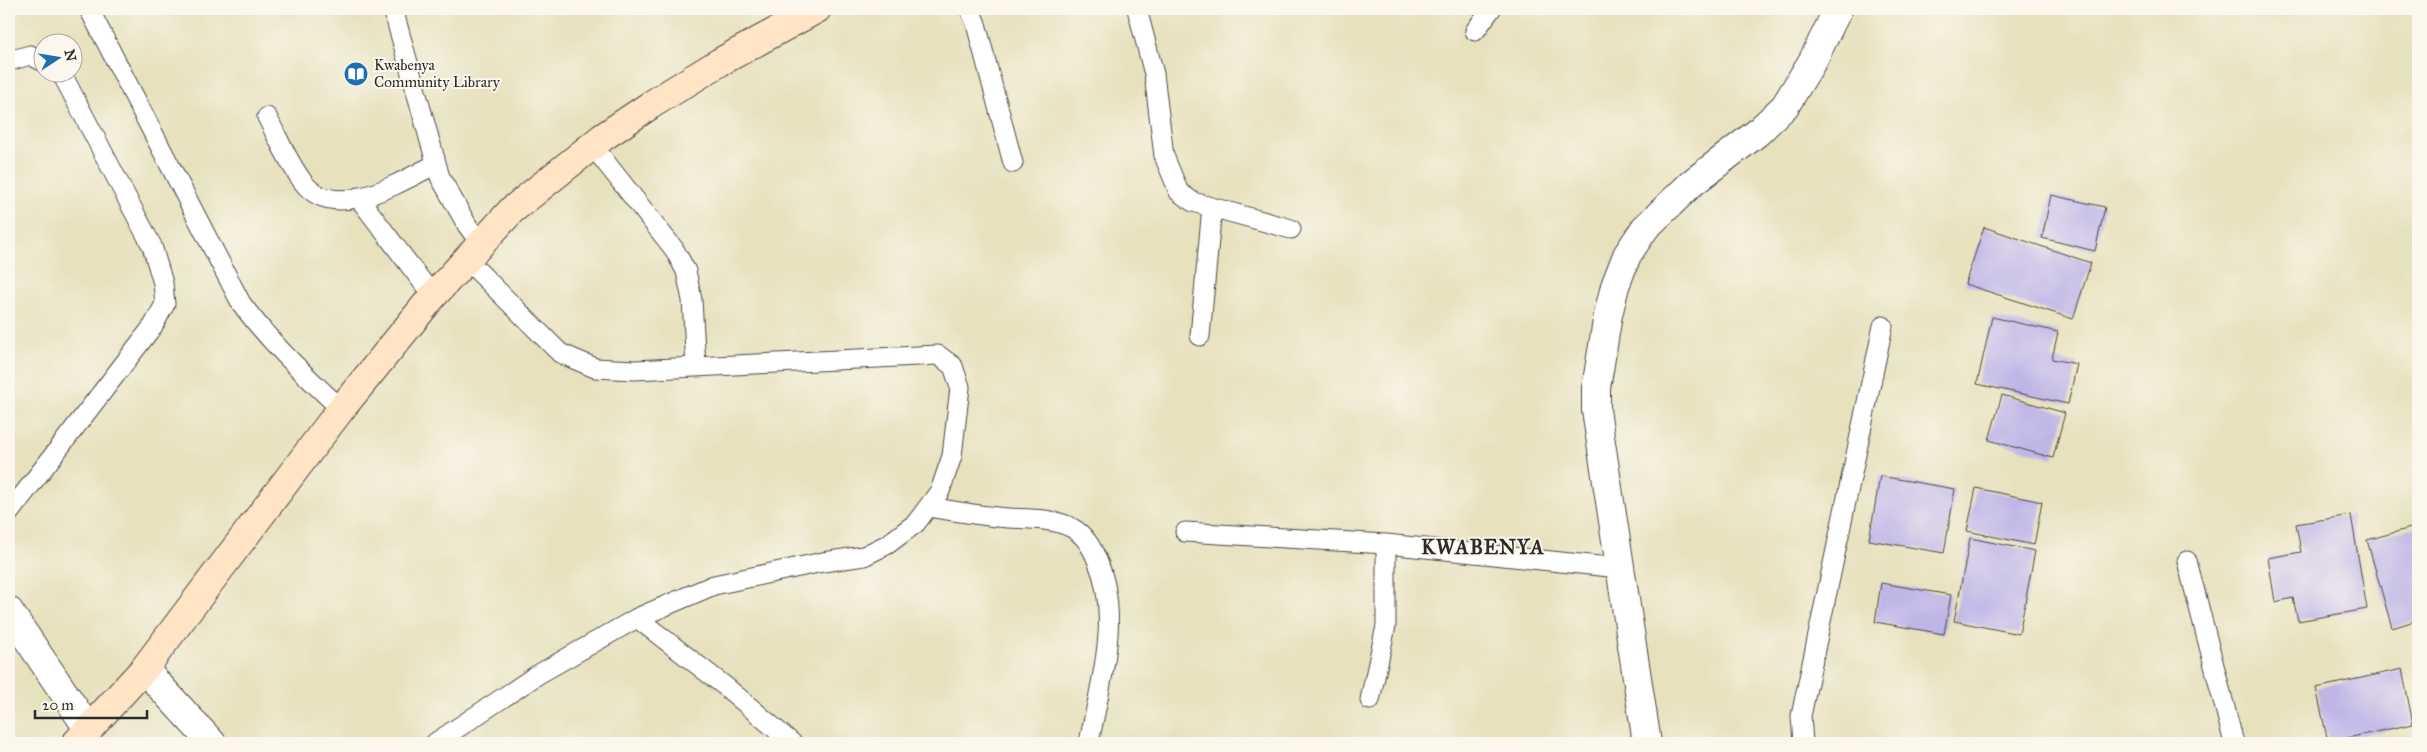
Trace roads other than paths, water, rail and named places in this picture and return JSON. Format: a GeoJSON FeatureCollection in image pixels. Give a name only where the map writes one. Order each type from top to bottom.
{"type":"FeatureCollection","features":[{"type":"Feature","properties":{"kind":"main road"},"geometry":{"type":"LineString","coordinates":[[82,736],[144,669],[341,409],[433,296],[512,210],[592,146],[652,104],[720,62],[817,9]]}},
{"type":"Feature","properties":{"kind":"street"},"geometry":{"type":"LineString","coordinates":[[1647,743],[1596,410],[1596,388],[1608,315],[1615,286],[1626,255],[1645,228],[1692,183],[1757,133],[1785,106],[1813,60],[1838,9]]}},
{"type":"Feature","properties":{"kind":"street"},"geometry":{"type":"LineString","coordinates":[[9,611],[82,736]]}},
{"type":"Feature","properties":{"kind":"street"},"geometry":{"type":"LineString","coordinates":[[144,669],[212,743]]}},
{"type":"Feature","properties":{"kind":"lane"},"geometry":{"type":"LineString","coordinates":[[89,9],[240,303],[261,331],[286,358],[341,409]]}},
{"type":"Feature","properties":{"kind":"lane"},"geometry":{"type":"LineString","coordinates":[[393,9],[436,164],[440,176],[467,225],[473,251],[560,353],[595,368],[635,370],[938,354],[953,366],[960,387],[952,456],[940,491],[916,523],[888,544],[864,556],[824,562],[714,585],[637,618],[537,675],[435,743]]}},
{"type":"Feature","properties":{"kind":"lane"},"geometry":{"type":"LineString","coordinates":[[970,9],[976,24],[1013,164]]}},
{"type":"Feature","properties":{"kind":"lane"},"geometry":{"type":"LineString","coordinates":[[1137,9],[1154,74],[1164,156],[1179,192],[1193,202],[1291,228]]}},
{"type":"Feature","properties":{"kind":"lane"},"geometry":{"type":"LineString","coordinates":[[1475,31],[1491,9]]}},
{"type":"Feature","properties":{"kind":"lane"},"geometry":{"type":"LineString","coordinates":[[9,61],[32,57]]}},
{"type":"Feature","properties":{"kind":"lane"},"geometry":{"type":"LineString","coordinates":[[9,512],[153,326],[165,304],[162,282],[152,246],[66,82]]}},
{"type":"Feature","properties":{"kind":"lane"},"geometry":{"type":"LineString","coordinates":[[266,117],[303,183],[322,197],[339,200],[382,191],[436,164]]}},
{"type":"Feature","properties":{"kind":"lane"},"geometry":{"type":"LineString","coordinates":[[592,146],[674,249],[686,271],[692,300],[696,367]]}},
{"type":"Feature","properties":{"kind":"lane"},"geometry":{"type":"LineString","coordinates":[[358,197],[433,296]]}},
{"type":"Feature","properties":{"kind":"lane"},"geometry":{"type":"LineString","coordinates":[[1200,336],[1212,207]]}},
{"type":"Feature","properties":{"kind":"lane"},"geometry":{"type":"LineString","coordinates":[[1803,743],[1801,716],[1883,326]]}},
{"type":"Feature","properties":{"kind":"lane"},"geometry":{"type":"LineString","coordinates":[[928,507],[1047,521],[1068,525],[1082,534],[1093,551],[1104,578],[1109,602],[1108,635],[1089,743]]}},
{"type":"Feature","properties":{"kind":"lane"},"geometry":{"type":"LineString","coordinates":[[1185,532],[1386,544],[1619,568]]}},
{"type":"Feature","properties":{"kind":"lane"},"geometry":{"type":"LineString","coordinates":[[1370,700],[1386,626],[1386,544]]}},
{"type":"Feature","properties":{"kind":"lane"},"geometry":{"type":"LineString","coordinates":[[2187,561],[2234,743]]}},
{"type":"Feature","properties":{"kind":"lane"},"geometry":{"type":"LineString","coordinates":[[637,618],[726,687],[792,743]]}},
{"type":"Feature","properties":{"kind":"place","name":"Kwabenya Community Library"},"geometry":{"type":"Point","coordinates":[356,74]}},
{"type":"Feature","properties":{"kind":"district","name":"KWABENYA"},"geometry":{"type":"Point","coordinates":[1483,547]}}]}
